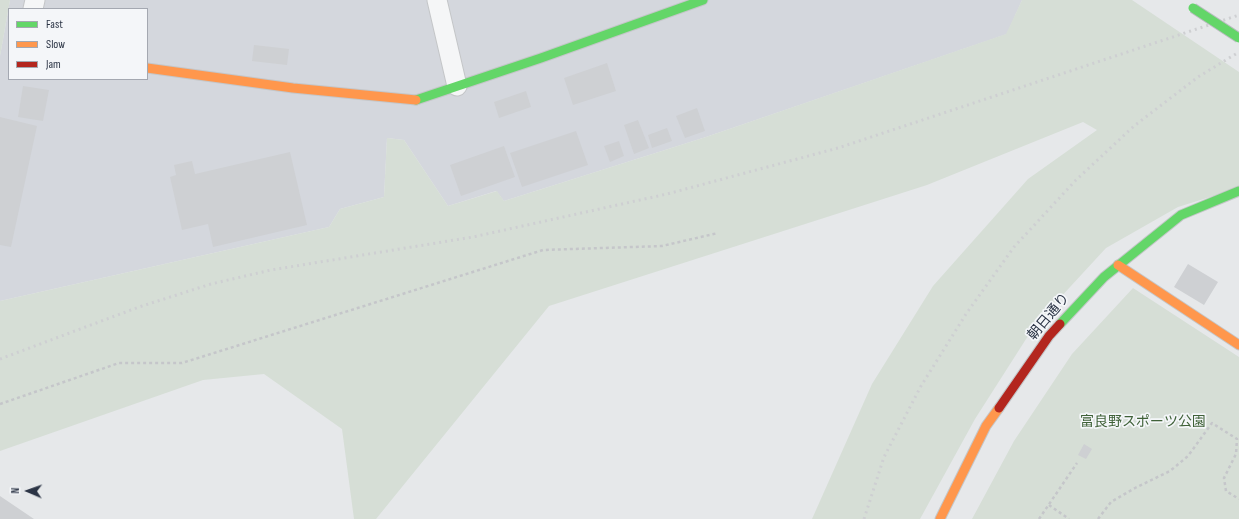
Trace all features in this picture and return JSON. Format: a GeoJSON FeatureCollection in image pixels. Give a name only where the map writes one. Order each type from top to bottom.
{"type":"FeatureCollection","features":[{"type":"Feature","properties":{"kind":"main road"},"geometry":{"type":"LineString","coordinates":[[148,68],[293,88],[416,100],[541,58],[703,0]]}},
{"type":"Feature","properties":{"kind":"main road"},"geometry":{"type":"LineString","coordinates":[[1193,8],[1239,38]]}},
{"type":"Feature","properties":{"kind":"main road","name":"朝日通り"},"geometry":{"type":"LineString","coordinates":[[940,519],[986,426],[1049,336],[1104,277],[1182,215],[1239,191]]}},
{"type":"Feature","properties":{"kind":"main road"},"geometry":{"type":"LineString","coordinates":[[1118,266],[1239,345]]}},
{"type":"Feature","properties":{"kind":"street"},"geometry":{"type":"LineString","coordinates":[[437,0],[457,86]]}},
{"type":"Feature","properties":{"kind":"path"},"geometry":{"type":"LineString","coordinates":[[0,404],[119,363],[182,363],[543,250],[662,246],[718,232]]}},
{"type":"Feature","properties":{"kind":"path"},"geometry":{"type":"LineString","coordinates":[[1098,519],[1111,502],[1135,488],[1170,471],[1188,456],[1212,423],[1237,439],[1236,454],[1224,478],[1226,491],[1239,499]]}},
{"type":"Feature","properties":{"kind":"path"},"geometry":{"type":"LineString","coordinates":[[1039,519],[1077,463]]}},
{"type":"Feature","properties":{"kind":"path"},"geometry":{"type":"LineString","coordinates":[[1049,505],[1069,519]]}},
{"type":"Feature","properties":{"kind":"shaded area"},"geometry":{"type":"Polygon","coordinates":[[[10,0],[1022,0],[1007,34],[706,137],[504,201],[496,191],[448,206],[404,140],[387,138],[384,197],[340,209],[329,227],[0,301],[0,56],[8,11],[8,80],[148,80],[148,8],[9,8],[10,0]]]}},
{"type":"Feature","properties":{"kind":"green space"},"geometry":{"type":"Polygon","coordinates":[[[0,0],[10,0],[8,8],[0,56],[0,0]]]}},
{"type":"Feature","properties":{"kind":"green space"},"geometry":{"type":"Polygon","coordinates":[[[1022,0],[1132,0],[1239,72],[1239,188],[1178,207],[1106,248],[1035,325],[975,419],[920,519],[812,519],[872,384],[933,286],[1028,179],[1097,130],[1083,122],[927,185],[549,306],[376,519],[354,519],[342,429],[264,374],[203,380],[0,451],[0,301],[329,227],[340,209],[384,197],[387,138],[404,140],[448,206],[497,191],[504,201],[706,137],[1006,34],[1022,0]]]}},
{"type":"Feature","properties":{"kind":"green space","name":"富良野スポーツ公園"},"geometry":{"type":"Polygon","coordinates":[[[1133,288],[1239,357],[1239,519],[972,519],[1014,441],[1072,354],[1133,288]]]}},
{"type":"Feature","properties":{"kind":"building"},"geometry":{"type":"Polygon","coordinates":[[[254,45],[289,49],[287,65],[252,61],[254,45]]]}},
{"type":"Feature","properties":{"kind":"building"},"geometry":{"type":"Polygon","coordinates":[[[607,63],[616,91],[573,105],[564,78],[607,63]]]}},
{"type":"Feature","properties":{"kind":"building"},"geometry":{"type":"Polygon","coordinates":[[[23,86],[49,90],[43,121],[18,117],[23,86]]]}},
{"type":"Feature","properties":{"kind":"building"},"geometry":{"type":"Polygon","coordinates":[[[526,91],[531,107],[499,118],[494,102],[526,91]]]}},
{"type":"Feature","properties":{"kind":"building"},"geometry":{"type":"Polygon","coordinates":[[[697,108],[705,131],[685,138],[676,116],[697,108]]]}},
{"type":"Feature","properties":{"kind":"building"},"geometry":{"type":"Polygon","coordinates":[[[0,117],[37,126],[11,247],[0,245],[0,117]]]}},
{"type":"Feature","properties":{"kind":"building"},"geometry":{"type":"Polygon","coordinates":[[[638,120],[649,148],[634,154],[624,125],[638,120]]]}},
{"type":"Feature","properties":{"kind":"building"},"geometry":{"type":"Polygon","coordinates":[[[667,128],[672,141],[652,148],[648,135],[667,128]]]}},
{"type":"Feature","properties":{"kind":"building"},"geometry":{"type":"Polygon","coordinates":[[[576,131],[588,165],[522,187],[510,153],[576,131]]]}},
{"type":"Feature","properties":{"kind":"building"},"geometry":{"type":"Polygon","coordinates":[[[619,141],[624,156],[610,162],[604,146],[619,141]]]}},
{"type":"Feature","properties":{"kind":"building"},"geometry":{"type":"Polygon","coordinates":[[[504,146],[515,177],[461,196],[450,165],[504,146]]]}},
{"type":"Feature","properties":{"kind":"building"},"geometry":{"type":"Polygon","coordinates":[[[290,152],[307,225],[213,247],[208,224],[182,230],[170,177],[176,175],[174,165],[192,161],[195,174],[290,152]]]}},
{"type":"Feature","properties":{"kind":"building"},"geometry":{"type":"Polygon","coordinates":[[[1188,264],[1218,282],[1204,305],[1174,287],[1188,264]]]}},
{"type":"Feature","properties":{"kind":"building"},"geometry":{"type":"Polygon","coordinates":[[[1084,444],[1092,449],[1086,459],[1078,455],[1084,444]]]}},
{"type":"Feature","properties":{"kind":"building"},"geometry":{"type":"Polygon","coordinates":[[[0,496],[34,519],[0,519],[0,496]]]}},
{"type":"Feature","properties":{"kind":"railway"},"geometry":{"type":"LineString","coordinates":[[0,359],[139,307],[211,284],[271,270],[473,237],[667,194],[838,148],[1239,15]]}},
{"type":"Feature","properties":{"kind":"railway"},"geometry":{"type":"LineString","coordinates":[[864,519],[884,457],[921,386],[966,314],[1014,247],[1076,180],[1134,126],[1198,77],[1239,52]]}},
{"type":"Feature","properties":{"kind":"traffic: fast"},"geometry":{"type":"LineString","coordinates":[[416,100],[541,58],[703,0]]}},
{"type":"Feature","properties":{"kind":"traffic: fast"},"geometry":{"type":"LineString","coordinates":[[1193,8],[1239,38]]}},
{"type":"Feature","properties":{"kind":"traffic: fast"},"geometry":{"type":"LineString","coordinates":[[1060,324],[1104,277],[1181,215],[1239,191]]}},
{"type":"Feature","properties":{"kind":"traffic: slow"},"geometry":{"type":"LineString","coordinates":[[148,68],[293,88],[416,100]]}},
{"type":"Feature","properties":{"kind":"traffic: slow"},"geometry":{"type":"LineString","coordinates":[[1118,265],[1239,345]]}},
{"type":"Feature","properties":{"kind":"traffic: slow"},"geometry":{"type":"LineString","coordinates":[[940,519],[986,426],[999,408]]}},
{"type":"Feature","properties":{"kind":"traffic: jam"},"geometry":{"type":"LineString","coordinates":[[999,408],[1049,336],[1060,324]]}}]}
